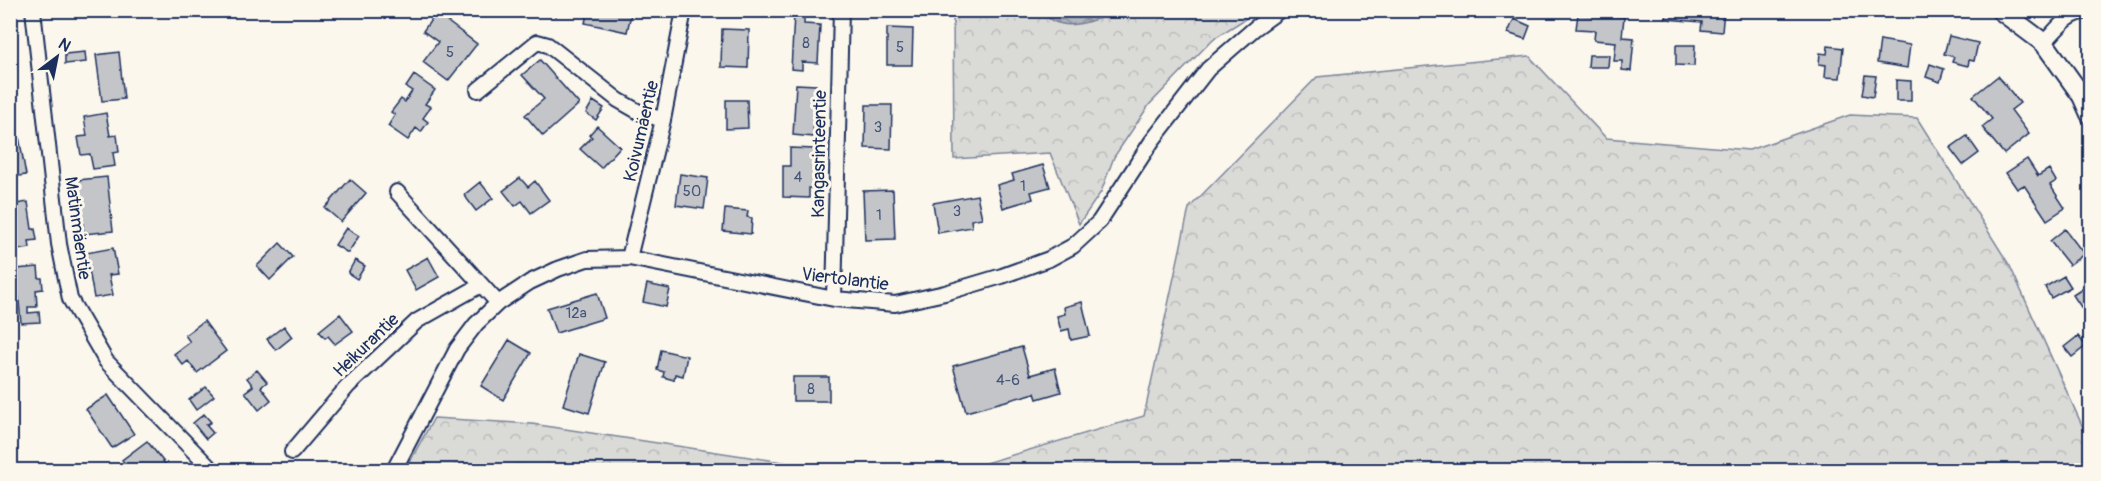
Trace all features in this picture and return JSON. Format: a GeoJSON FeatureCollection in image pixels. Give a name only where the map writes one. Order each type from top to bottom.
{"type":"FeatureCollection","features":[{"type":"Feature","properties":{"kind":"main road"},"geometry":{"type":"LineString","coordinates":[[2000,10],[2044,43],[2072,80],[2091,114]]}},
{"type":"Feature","properties":{"kind":"street","name":"Matinmäentie"},"geometry":{"type":"LineString","coordinates":[[33,10],[59,244],[70,299],[106,360],[212,471]]}},
{"type":"Feature","properties":{"kind":"street","name":"Koivumäentie"},"geometry":{"type":"LineString","coordinates":[[629,258],[663,120],[684,10]]}},
{"type":"Feature","properties":{"kind":"street","name":"Kangasrinteentie"},"geometry":{"type":"LineString","coordinates":[[834,299],[841,10]]}},
{"type":"Feature","properties":{"kind":"street","name":"Viertolantie"},"geometry":{"type":"LineString","coordinates":[[394,471],[457,349],[476,324],[498,303],[530,282],[558,269],[588,260],[629,258],[834,299],[895,303],[945,293],[1049,260],[1073,246],[1099,222],[1152,141],[1208,69],[1255,28],[1280,10]]}},
{"type":"Feature","properties":{"kind":"street"},"geometry":{"type":"LineString","coordinates":[[2044,43],[2066,19],[2080,12],[2091,12]]}},
{"type":"Feature","properties":{"kind":"street"},"geometry":{"type":"LineString","coordinates":[[477,90],[537,42],[548,45],[618,100],[639,112],[663,120]]}},
{"type":"Feature","properties":{"kind":"street"},"geometry":{"type":"LineString","coordinates":[[397,192],[498,303]]}},
{"type":"Feature","properties":{"kind":"street","name":"Heikurantie"},"geometry":{"type":"LineString","coordinates":[[292,452],[348,386],[417,321],[482,285]]}},
{"type":"Feature","properties":{"kind":"green space"},"geometry":{"type":"Polygon","coordinates":[[[953,11],[1258,11],[1213,39],[1149,105],[1114,157],[1101,192],[1079,224],[1050,153],[954,159],[953,11]]]}},
{"type":"Feature","properties":{"kind":"green space"},"geometry":{"type":"Polygon","coordinates":[[[1529,56],[1606,138],[1749,150],[1850,115],[1917,118],[2010,266],[2090,443],[2090,470],[962,470],[1144,416],[1189,208],[1317,77],[1529,56]]]}},
{"type":"Feature","properties":{"kind":"green space"},"geometry":{"type":"Polygon","coordinates":[[[434,418],[532,424],[835,470],[405,470],[434,418]]]}},
{"type":"Feature","properties":{"kind":"water"},"geometry":{"type":"Polygon","coordinates":[[[1041,11],[1117,11],[1088,22],[1068,25],[1049,19],[1041,11]]]}},
{"type":"Feature","properties":{"kind":"building"},"geometry":{"type":"Polygon","coordinates":[[[102,10],[115,10],[115,16],[102,17],[102,10]]]}},
{"type":"Feature","properties":{"kind":"building"},"geometry":{"type":"Polygon","coordinates":[[[544,10],[558,10],[556,16],[544,10]]]}},
{"type":"Feature","properties":{"kind":"building"},"geometry":{"type":"Polygon","coordinates":[[[588,10],[616,10],[631,14],[627,32],[585,23],[588,10]]]}},
{"type":"Feature","properties":{"kind":"building"},"geometry":{"type":"Polygon","coordinates":[[[1667,10],[1724,10],[1722,32],[1701,30],[1702,22],[1666,19],[1667,10]]]}},
{"type":"Feature","properties":{"kind":"building"},"geometry":{"type":"Polygon","coordinates":[[[436,13],[477,44],[448,81],[423,62],[438,42],[423,31],[436,13]]]}},
{"type":"Feature","properties":{"kind":"building"},"geometry":{"type":"Polygon","coordinates":[[[1578,14],[1624,17],[1622,37],[1634,38],[1631,71],[1622,70],[1622,61],[1614,61],[1616,42],[1594,40],[1595,30],[1576,29],[1578,14]]]}},
{"type":"Feature","properties":{"kind":"building"},"geometry":{"type":"Polygon","coordinates":[[[794,15],[804,15],[804,24],[820,25],[818,63],[802,62],[802,70],[791,69],[794,15]]]}},
{"type":"Feature","properties":{"kind":"building"},"geometry":{"type":"Polygon","coordinates":[[[1514,19],[1530,26],[1525,39],[1508,33],[1514,19]]]}},
{"type":"Feature","properties":{"kind":"building"},"geometry":{"type":"Polygon","coordinates":[[[887,28],[913,29],[912,65],[887,65],[887,28]]]}},
{"type":"Feature","properties":{"kind":"building"},"geometry":{"type":"Polygon","coordinates":[[[722,29],[749,30],[748,68],[721,67],[722,29]]]}},
{"type":"Feature","properties":{"kind":"building"},"geometry":{"type":"Polygon","coordinates":[[[1949,36],[1978,43],[1974,61],[1969,60],[1968,66],[1952,62],[1954,57],[1944,54],[1949,36]]]}},
{"type":"Feature","properties":{"kind":"building"},"geometry":{"type":"Polygon","coordinates":[[[1880,40],[1910,45],[1907,68],[1877,63],[1880,40]]]}},
{"type":"Feature","properties":{"kind":"building"},"geometry":{"type":"Polygon","coordinates":[[[1676,45],[1695,45],[1694,66],[1676,65],[1676,45]]]}},
{"type":"Feature","properties":{"kind":"building"},"geometry":{"type":"Polygon","coordinates":[[[1828,46],[1843,48],[1840,78],[1825,77],[1826,65],[1819,64],[1820,53],[1827,54],[1828,46]]]}},
{"type":"Feature","properties":{"kind":"building"},"geometry":{"type":"Polygon","coordinates":[[[85,52],[86,62],[65,64],[65,54],[85,52]]]}},
{"type":"Feature","properties":{"kind":"building"},"geometry":{"type":"Polygon","coordinates":[[[119,52],[124,99],[102,101],[96,55],[119,52]]]}},
{"type":"Feature","properties":{"kind":"building"},"geometry":{"type":"Polygon","coordinates":[[[1589,55],[1609,55],[1608,67],[1588,67],[1589,55]]]}},
{"type":"Feature","properties":{"kind":"building"},"geometry":{"type":"Polygon","coordinates":[[[540,60],[579,104],[543,136],[525,115],[544,99],[522,75],[540,60]]]}},
{"type":"Feature","properties":{"kind":"building"},"geometry":{"type":"Polygon","coordinates":[[[1930,64],[1944,69],[1940,82],[1926,77],[1930,64]]]}},
{"type":"Feature","properties":{"kind":"building"},"geometry":{"type":"Polygon","coordinates":[[[10,73],[15,116],[10,116],[10,73]]]}},
{"type":"Feature","properties":{"kind":"building"},"geometry":{"type":"Polygon","coordinates":[[[414,75],[435,90],[425,104],[431,107],[423,118],[428,122],[421,132],[416,128],[408,140],[388,126],[395,115],[391,112],[401,99],[405,102],[412,91],[406,87],[414,75]]]}},
{"type":"Feature","properties":{"kind":"building"},"geometry":{"type":"Polygon","coordinates":[[[1865,75],[1876,76],[1873,97],[1862,95],[1865,75]]]}},
{"type":"Feature","properties":{"kind":"building"},"geometry":{"type":"Polygon","coordinates":[[[1998,76],[2020,103],[2011,110],[2029,134],[2004,154],[1982,127],[1992,119],[1973,96],[1998,76]]]}},
{"type":"Feature","properties":{"kind":"building"},"geometry":{"type":"Polygon","coordinates":[[[1896,80],[1911,81],[1911,101],[1896,101],[1896,80]]]}},
{"type":"Feature","properties":{"kind":"building"},"geometry":{"type":"Polygon","coordinates":[[[796,84],[816,85],[813,137],[793,135],[796,84]]]}},
{"type":"Feature","properties":{"kind":"building"},"geometry":{"type":"Polygon","coordinates":[[[726,100],[747,100],[748,128],[726,129],[726,100]]]}},
{"type":"Feature","properties":{"kind":"building"},"geometry":{"type":"Polygon","coordinates":[[[593,101],[604,108],[596,120],[586,113],[593,101]]]}},
{"type":"Feature","properties":{"kind":"building"},"geometry":{"type":"Polygon","coordinates":[[[866,105],[892,105],[891,149],[865,148],[866,105]]]}},
{"type":"Feature","properties":{"kind":"building"},"geometry":{"type":"Polygon","coordinates":[[[106,113],[110,136],[117,135],[119,152],[113,153],[115,166],[93,169],[90,154],[81,155],[78,137],[87,136],[84,117],[106,113]]]}},
{"type":"Feature","properties":{"kind":"building"},"geometry":{"type":"Polygon","coordinates":[[[597,126],[620,147],[601,168],[580,149],[592,137],[589,135],[597,126]]]}},
{"type":"Feature","properties":{"kind":"building"},"geometry":{"type":"Polygon","coordinates":[[[18,131],[26,175],[10,177],[10,132],[18,131]]]}},
{"type":"Feature","properties":{"kind":"building"},"geometry":{"type":"Polygon","coordinates":[[[1967,136],[1979,153],[1963,165],[1950,148],[1967,136]]]}},
{"type":"Feature","properties":{"kind":"building"},"geometry":{"type":"Polygon","coordinates":[[[790,148],[814,149],[814,188],[809,188],[809,198],[783,197],[783,166],[790,166],[790,148]]]}},
{"type":"Feature","properties":{"kind":"building"},"geometry":{"type":"Polygon","coordinates":[[[2027,159],[2038,176],[2049,169],[2056,181],[2050,185],[2065,208],[2047,220],[2024,185],[2017,189],[2006,173],[2027,159]]]}},
{"type":"Feature","properties":{"kind":"building"},"geometry":{"type":"Polygon","coordinates":[[[1043,165],[1050,187],[1031,192],[1033,199],[1003,208],[997,185],[1014,180],[1012,174],[1043,165]]]}},
{"type":"Feature","properties":{"kind":"building"},"geometry":{"type":"Polygon","coordinates":[[[680,174],[708,178],[704,209],[676,205],[680,174]]]}},
{"type":"Feature","properties":{"kind":"building"},"geometry":{"type":"Polygon","coordinates":[[[107,177],[113,231],[84,234],[78,180],[107,177]]]}},
{"type":"Feature","properties":{"kind":"building"},"geometry":{"type":"Polygon","coordinates":[[[520,178],[528,187],[535,181],[549,200],[531,213],[522,201],[515,206],[503,191],[520,178]]]}},
{"type":"Feature","properties":{"kind":"building"},"geometry":{"type":"Polygon","coordinates":[[[350,179],[366,193],[341,222],[325,208],[350,179]]]}},
{"type":"Feature","properties":{"kind":"building"},"geometry":{"type":"Polygon","coordinates":[[[480,182],[493,198],[476,211],[464,195],[480,182]]]}},
{"type":"Feature","properties":{"kind":"building"},"geometry":{"type":"Polygon","coordinates":[[[893,190],[895,239],[865,240],[863,191],[893,190]]]}},
{"type":"Feature","properties":{"kind":"building"},"geometry":{"type":"Polygon","coordinates":[[[977,195],[982,218],[971,220],[972,227],[938,233],[933,203],[977,195]]]}},
{"type":"Feature","properties":{"kind":"building"},"geometry":{"type":"Polygon","coordinates":[[[28,202],[32,229],[35,229],[37,240],[29,241],[30,248],[10,251],[10,205],[28,202]]]}},
{"type":"Feature","properties":{"kind":"building"},"geometry":{"type":"Polygon","coordinates":[[[725,209],[748,211],[747,217],[752,218],[751,234],[723,231],[725,209]]]}},
{"type":"Feature","properties":{"kind":"building"},"geometry":{"type":"Polygon","coordinates":[[[346,228],[359,236],[348,253],[335,245],[346,228]]]}},
{"type":"Feature","properties":{"kind":"building"},"geometry":{"type":"Polygon","coordinates":[[[2065,229],[2084,254],[2069,265],[2050,241],[2065,229]]]}},
{"type":"Feature","properties":{"kind":"building"},"geometry":{"type":"Polygon","coordinates":[[[280,243],[293,257],[270,280],[257,266],[280,243]]]}},
{"type":"Feature","properties":{"kind":"building"},"geometry":{"type":"Polygon","coordinates":[[[113,248],[118,274],[109,275],[113,295],[94,298],[86,253],[113,248]]]}},
{"type":"Feature","properties":{"kind":"building"},"geometry":{"type":"Polygon","coordinates":[[[428,257],[439,277],[416,290],[405,270],[428,257]]]}},
{"type":"Feature","properties":{"kind":"building"},"geometry":{"type":"Polygon","coordinates":[[[355,260],[365,266],[357,279],[348,273],[355,260]]]}},
{"type":"Feature","properties":{"kind":"building"},"geometry":{"type":"Polygon","coordinates":[[[38,267],[43,289],[36,290],[37,307],[28,307],[28,313],[39,312],[40,322],[21,323],[16,269],[38,267]]]}},
{"type":"Feature","properties":{"kind":"building"},"geometry":{"type":"Polygon","coordinates":[[[2064,276],[2071,287],[2051,298],[2045,287],[2064,276]]]}},
{"type":"Feature","properties":{"kind":"building"},"geometry":{"type":"Polygon","coordinates":[[[647,284],[670,289],[666,307],[643,302],[647,284]]]}},
{"type":"Feature","properties":{"kind":"building"},"geometry":{"type":"Polygon","coordinates":[[[2090,284],[2090,318],[2089,319],[2073,295],[2090,284]]]}},
{"type":"Feature","properties":{"kind":"building"},"geometry":{"type":"Polygon","coordinates":[[[597,293],[605,318],[556,333],[547,308],[597,293]]]}},
{"type":"Feature","properties":{"kind":"building"},"geometry":{"type":"Polygon","coordinates":[[[1082,302],[1090,336],[1071,340],[1069,329],[1061,331],[1057,316],[1065,314],[1064,307],[1082,302]]]}},
{"type":"Feature","properties":{"kind":"building"},"geometry":{"type":"Polygon","coordinates":[[[340,314],[353,331],[335,344],[319,331],[340,314]]]}},
{"type":"Feature","properties":{"kind":"building"},"geometry":{"type":"Polygon","coordinates":[[[204,321],[226,351],[197,373],[188,361],[183,365],[174,354],[190,342],[185,335],[204,321]]]}},
{"type":"Feature","properties":{"kind":"building"},"geometry":{"type":"Polygon","coordinates":[[[284,326],[292,337],[276,350],[267,339],[284,326]]]}},
{"type":"Feature","properties":{"kind":"building"},"geometry":{"type":"Polygon","coordinates":[[[2078,336],[2086,346],[2072,357],[2064,347],[2078,336]]]}},
{"type":"Feature","properties":{"kind":"building"},"geometry":{"type":"Polygon","coordinates":[[[509,340],[531,353],[503,400],[481,386],[509,340]]]}},
{"type":"Feature","properties":{"kind":"building"},"geometry":{"type":"Polygon","coordinates":[[[1022,347],[1030,375],[1055,368],[1061,392],[1037,399],[1035,393],[966,412],[953,366],[1022,347]]]}},
{"type":"Feature","properties":{"kind":"building"},"geometry":{"type":"Polygon","coordinates":[[[661,350],[687,356],[683,376],[675,374],[674,380],[663,377],[664,372],[657,370],[661,350]]]}},
{"type":"Feature","properties":{"kind":"building"},"geometry":{"type":"Polygon","coordinates":[[[579,354],[605,362],[589,413],[563,405],[579,354]]]}},
{"type":"Feature","properties":{"kind":"building"},"geometry":{"type":"Polygon","coordinates":[[[257,370],[267,382],[261,387],[271,400],[259,410],[245,392],[253,386],[247,378],[257,370]]]}},
{"type":"Feature","properties":{"kind":"building"},"geometry":{"type":"Polygon","coordinates":[[[793,377],[829,377],[829,401],[793,401],[793,377]]]}},
{"type":"Feature","properties":{"kind":"building"},"geometry":{"type":"Polygon","coordinates":[[[206,387],[214,396],[196,410],[189,400],[206,387]]]}},
{"type":"Feature","properties":{"kind":"building"},"geometry":{"type":"Polygon","coordinates":[[[108,395],[134,434],[112,448],[86,409],[108,395]]]}},
{"type":"Feature","properties":{"kind":"building"},"geometry":{"type":"Polygon","coordinates":[[[204,414],[211,422],[206,425],[213,433],[206,439],[193,423],[204,414]]]}},
{"type":"Feature","properties":{"kind":"building"},"geometry":{"type":"Polygon","coordinates":[[[147,441],[170,470],[130,470],[122,460],[147,441]]]}}]}
